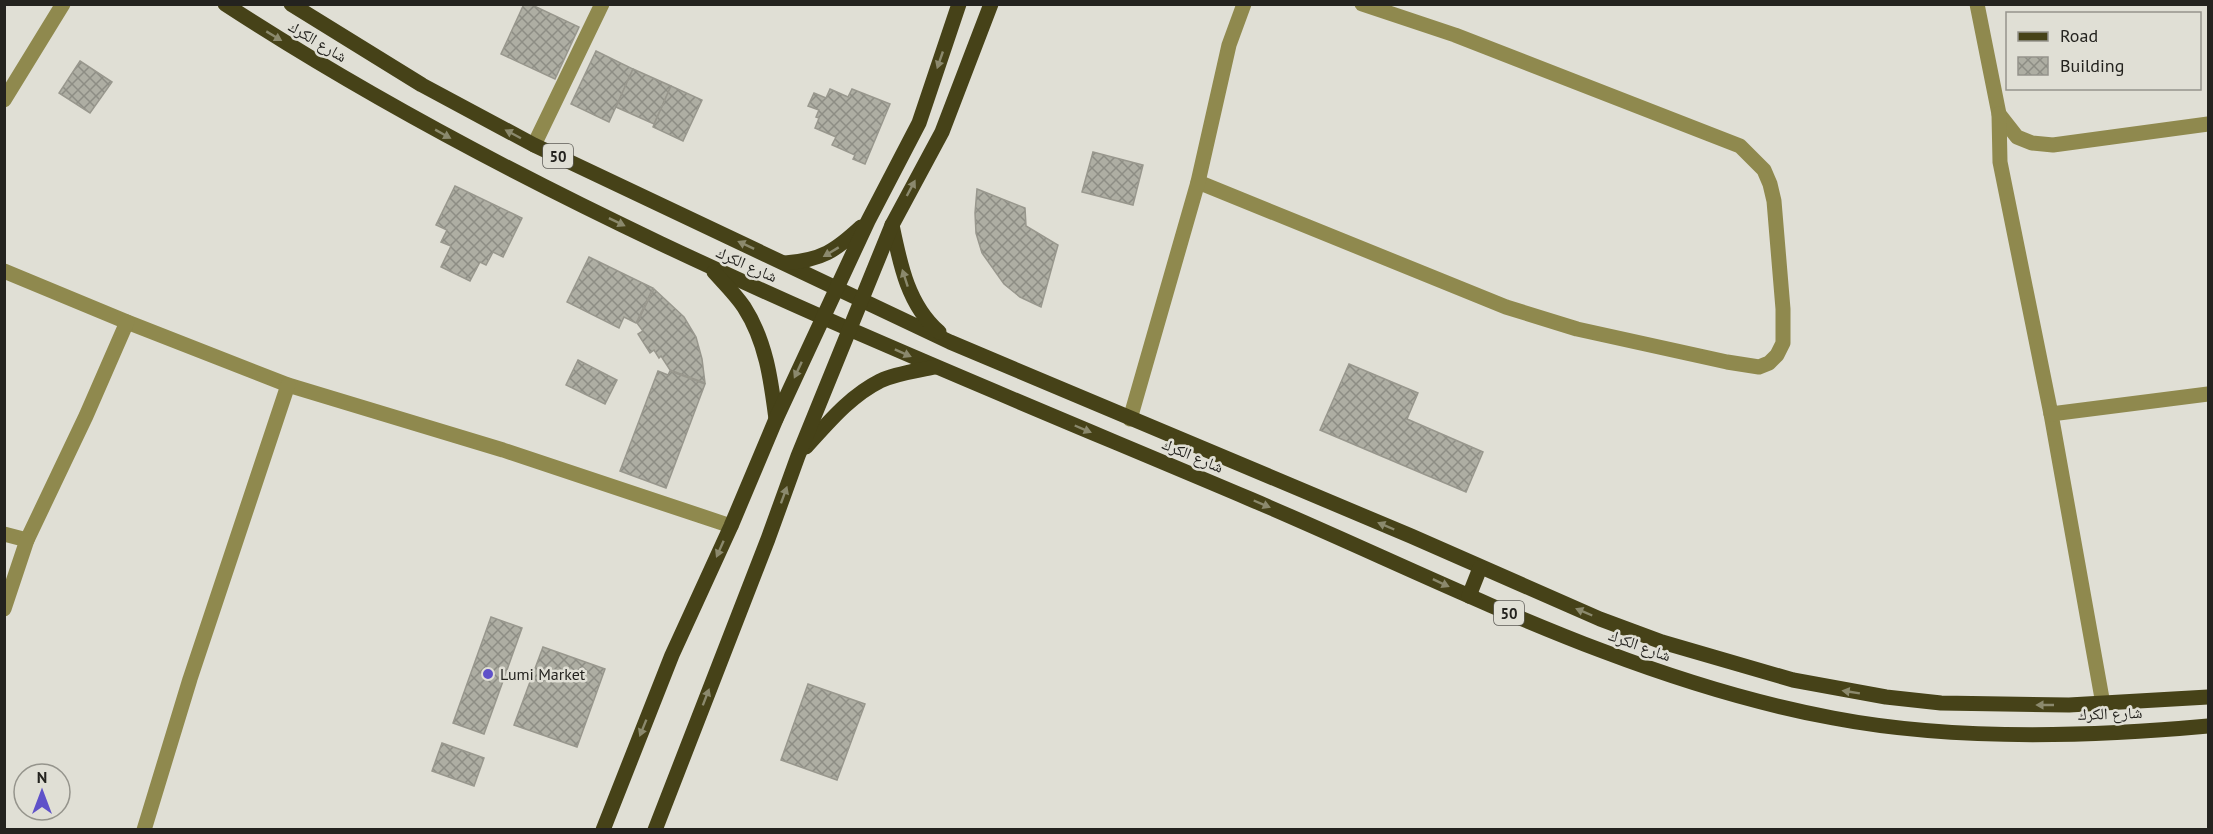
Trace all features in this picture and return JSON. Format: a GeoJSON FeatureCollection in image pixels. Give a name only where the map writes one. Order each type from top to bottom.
{"type":"FeatureCollection","features":[{"type":"Feature","properties":{"kind":"main road","name":"شارع الكرك"},"geometry":{"type":"LineString","coordinates":[[225,4],[387,103],[455,140],[710,267],[935,367],[1330,533],[1468,596],[1644,667],[1760,702],[1828,717],[1879,725],[1974,733],[2124,731],[2208,726]]}},
{"type":"Feature","properties":{"kind":"main road","name":"شارع الكرك"},"geometry":{"type":"LineString","coordinates":[[291,4],[422,85],[534,145],[950,342],[1600,619],[1662,642],[1793,680],[1886,697],[1941,703],[2103,704],[2208,697]]}},
{"type":"Feature","properties":{"kind":"main road"},"geometry":{"type":"LineString","coordinates":[[603,830],[672,655],[731,526],[776,419],[868,221],[919,123],[959,4]]}},
{"type":"Feature","properties":{"kind":"main road"},"geometry":{"type":"LineString","coordinates":[[655,830],[798,456],[892,225],[942,132],[991,4]]}},
{"type":"Feature","properties":{"kind":"main road"},"geometry":{"type":"LineString","coordinates":[[785,263],[806,261],[833,252],[868,221]]}},
{"type":"Feature","properties":{"kind":"main road"},"geometry":{"type":"LineString","coordinates":[[892,225],[898,256],[908,287],[920,310],[933,327],[950,342]]}},
{"type":"Feature","properties":{"kind":"main road"},"geometry":{"type":"LineString","coordinates":[[710,267],[743,305],[754,325],[769,370],[776,419]]}},
{"type":"Feature","properties":{"kind":"main road"},"geometry":{"type":"LineString","coordinates":[[798,456],[843,408],[863,392],[881,381],[935,367]]}},
{"type":"Feature","properties":{"kind":"main road"},"geometry":{"type":"LineString","coordinates":[[1468,596],[1480,568]]}},
{"type":"Feature","properties":{"kind":"street"},"geometry":{"type":"LineString","coordinates":[[4,100],[63,4]]}},
{"type":"Feature","properties":{"kind":"street"},"geometry":{"type":"LineString","coordinates":[[534,145],[602,4]]}},
{"type":"Feature","properties":{"kind":"street"},"geometry":{"type":"LineString","coordinates":[[1130,419],[1198,182],[1229,45],[1244,4]]}},
{"type":"Feature","properties":{"kind":"street"},"geometry":{"type":"LineString","coordinates":[[1198,182],[1506,307],[1577,329],[1759,367],[1769,363],[1777,355],[1782,343],[1783,309],[1774,201],[1764,170],[1740,146],[1455,35],[1362,4]]}},
{"type":"Feature","properties":{"kind":"street"},"geometry":{"type":"LineString","coordinates":[[1977,4],[1999,114],[2000,162],[2051,414],[2103,704]]}},
{"type":"Feature","properties":{"kind":"street"},"geometry":{"type":"LineString","coordinates":[[1999,114],[2017,137],[2032,143],[2053,145],[2208,124]]}},
{"type":"Feature","properties":{"kind":"street"},"geometry":{"type":"LineString","coordinates":[[4,271],[288,385],[503,450],[731,526]]}},
{"type":"Feature","properties":{"kind":"street"},"geometry":{"type":"LineString","coordinates":[[4,609],[27,540],[86,416],[127,322]]}},
{"type":"Feature","properties":{"kind":"street"},"geometry":{"type":"LineString","coordinates":[[144,830],[190,679],[288,385]]}},
{"type":"Feature","properties":{"kind":"street"},"geometry":{"type":"LineString","coordinates":[[2051,414],[2208,393]]}},
{"type":"Feature","properties":{"kind":"street"},"geometry":{"type":"LineString","coordinates":[[4,534],[27,540]]}},
{"type":"Feature","properties":{"kind":"building"},"geometry":{"type":"Polygon","coordinates":[[[524,4],[530,4],[579,27],[555,79],[501,54],[524,4]]]}},
{"type":"Feature","properties":{"kind":"building"},"geometry":{"type":"Polygon","coordinates":[[[596,51],[633,69],[609,122],[571,104],[596,51]]]}},
{"type":"Feature","properties":{"kind":"building"},"geometry":{"type":"Polygon","coordinates":[[[80,61],[112,82],[90,113],[59,93],[80,61]]]}},
{"type":"Feature","properties":{"kind":"building"},"geometry":{"type":"Polygon","coordinates":[[[633,69],[671,86],[654,124],[616,107],[633,69]]]}},
{"type":"Feature","properties":{"kind":"building"},"geometry":{"type":"Polygon","coordinates":[[[671,86],[702,100],[683,141],[653,127],[671,86]]]}},
{"type":"Feature","properties":{"kind":"building"},"geometry":{"type":"Polygon","coordinates":[[[830,89],[848,97],[852,89],[890,104],[865,164],[853,159],[855,155],[832,145],[836,137],[815,128],[819,110],[808,106],[814,93],[826,98],[830,89]]]}},
{"type":"Feature","properties":{"kind":"building"},"geometry":{"type":"Polygon","coordinates":[[[1093,152],[1143,165],[1133,205],[1082,192],[1093,152]]]}},
{"type":"Feature","properties":{"kind":"building"},"geometry":{"type":"Polygon","coordinates":[[[455,186],[522,218],[503,257],[493,252],[486,265],[480,262],[470,281],[441,267],[451,246],[441,242],[447,230],[436,225],[455,186]]]}},
{"type":"Feature","properties":{"kind":"building"},"geometry":{"type":"Polygon","coordinates":[[[977,189],[1025,208],[1026,226],[1058,245],[1041,307],[1020,297],[1004,284],[982,253],[976,233],[977,189]]]}},
{"type":"Feature","properties":{"kind":"building"},"geometry":{"type":"Polygon","coordinates":[[[589,257],[653,288],[636,323],[624,317],[619,328],[567,302],[589,257]]]}},
{"type":"Feature","properties":{"kind":"building"},"geometry":{"type":"Polygon","coordinates":[[[654,289],[684,317],[696,337],[705,383],[670,370],[654,350],[650,353],[638,334],[643,331],[637,323],[654,289]]]}},
{"type":"Feature","properties":{"kind":"building"},"geometry":{"type":"Polygon","coordinates":[[[578,360],[617,380],[605,404],[566,385],[578,360]]]}},
{"type":"Feature","properties":{"kind":"building"},"geometry":{"type":"Polygon","coordinates":[[[1349,364],[1418,393],[1407,419],[1483,452],[1466,492],[1320,430],[1349,364]]]}},
{"type":"Feature","properties":{"kind":"building"},"geometry":{"type":"Polygon","coordinates":[[[658,371],[668,375],[670,371],[705,384],[666,488],[620,471],[658,371]]]}},
{"type":"Feature","properties":{"kind":"building"},"geometry":{"type":"Polygon","coordinates":[[[491,617],[522,628],[484,734],[453,723],[491,617]]]}},
{"type":"Feature","properties":{"kind":"building"},"geometry":{"type":"Polygon","coordinates":[[[543,647],[605,669],[577,747],[514,725],[543,647]]]}},
{"type":"Feature","properties":{"kind":"building"},"geometry":{"type":"Polygon","coordinates":[[[808,684],[865,704],[837,780],[781,760],[808,684]]]}},
{"type":"Feature","properties":{"kind":"building"},"geometry":{"type":"Polygon","coordinates":[[[442,743],[484,758],[474,786],[432,771],[442,743]]]}},
{"type":"Feature","properties":{"kind":"place","name":"Lumi Market"},"geometry":{"type":"Point","coordinates":[488,674]}}]}
